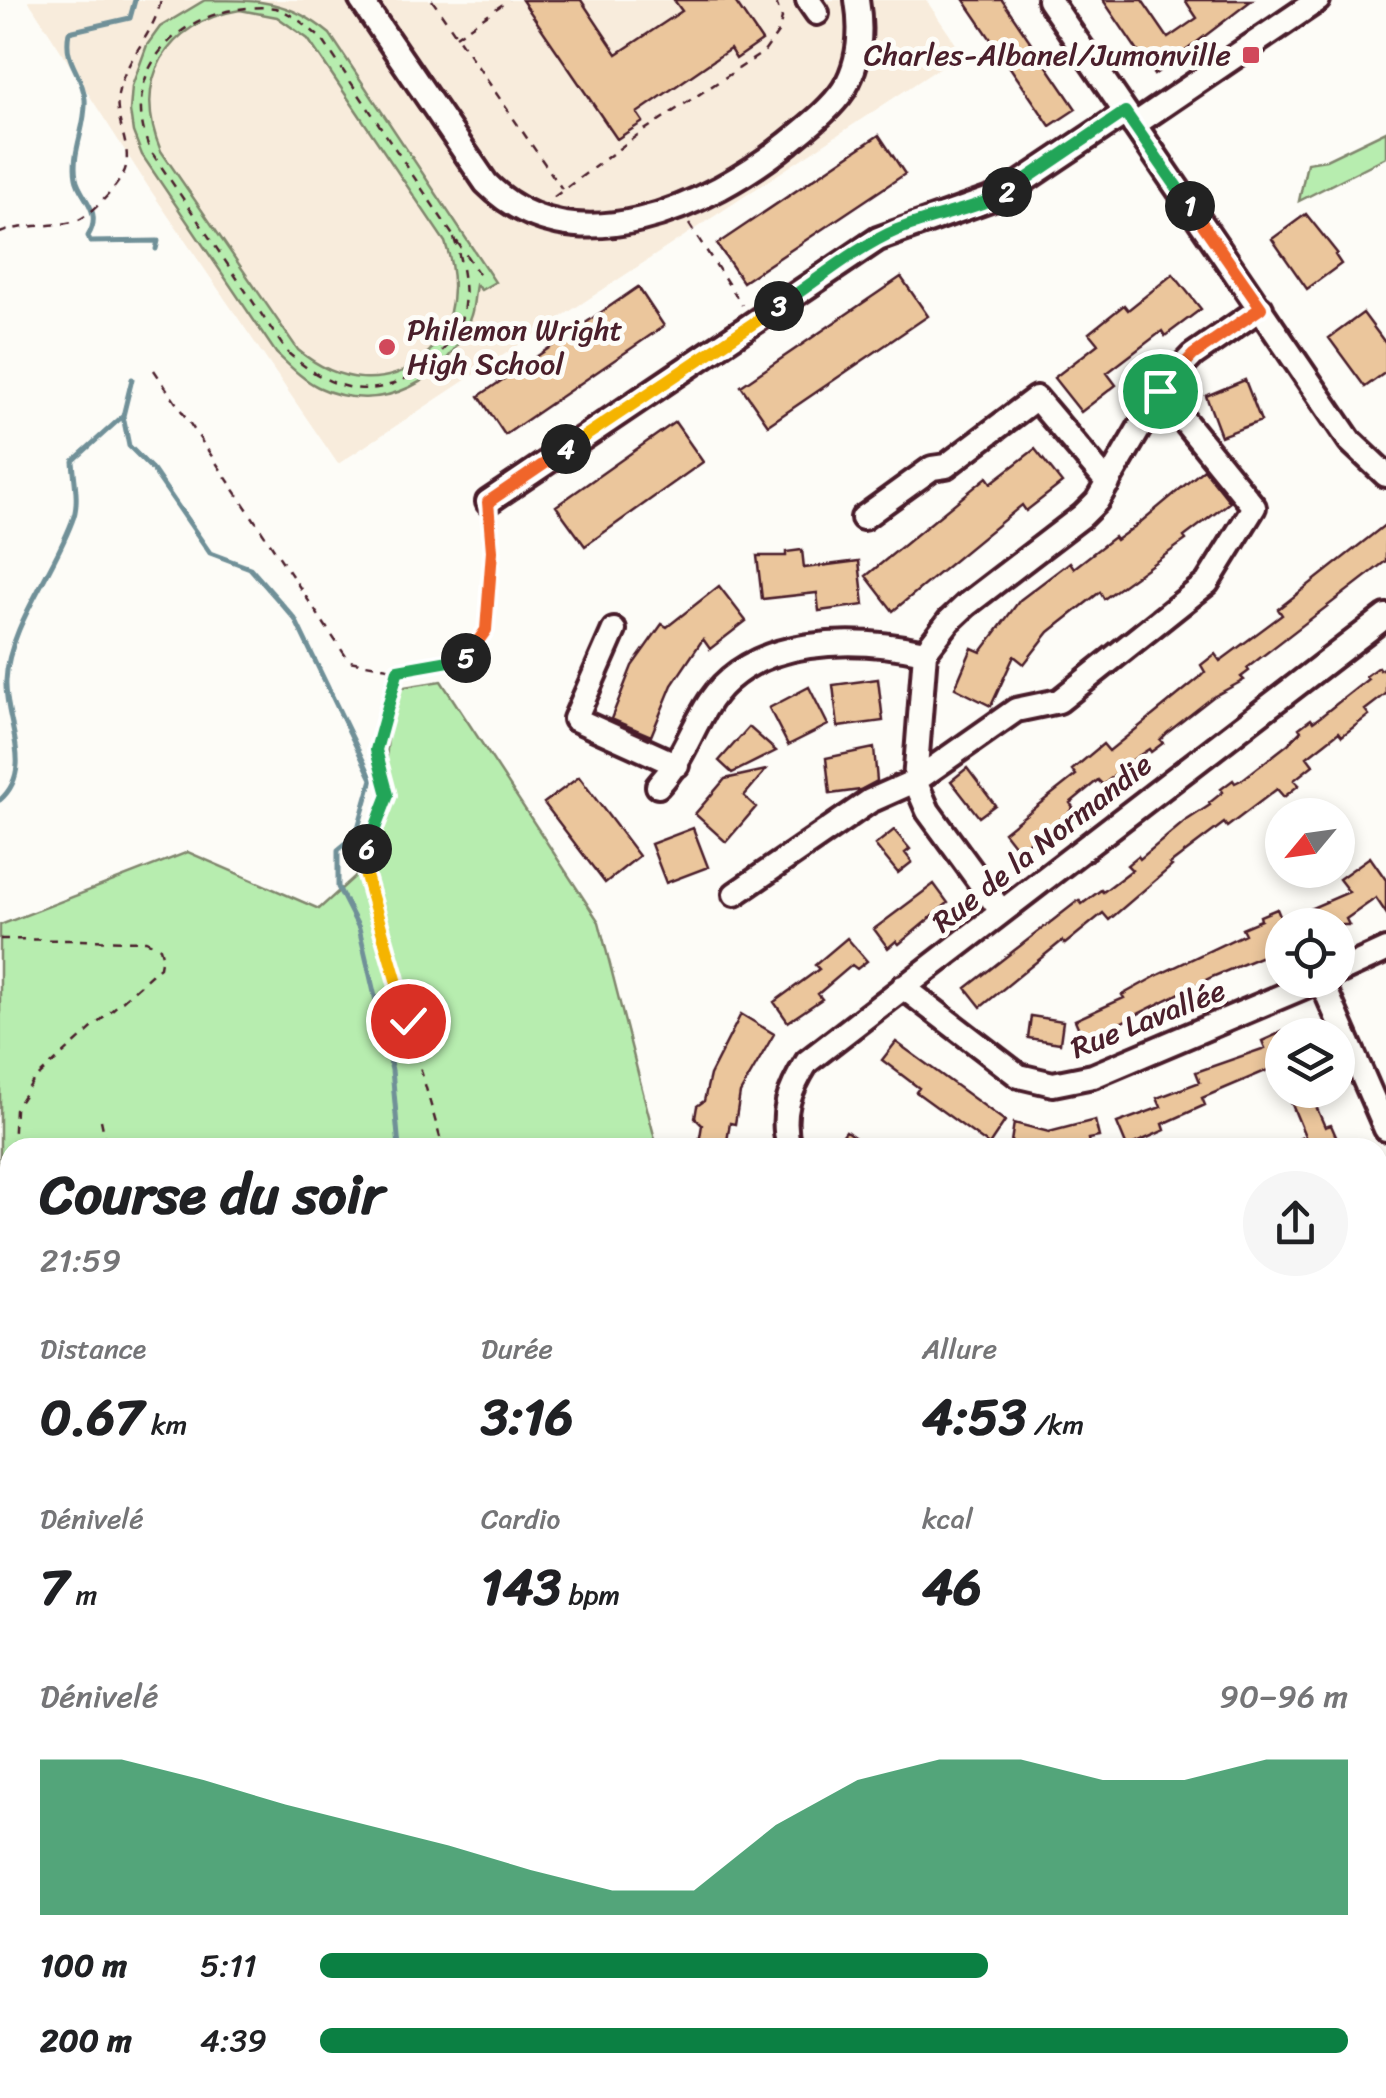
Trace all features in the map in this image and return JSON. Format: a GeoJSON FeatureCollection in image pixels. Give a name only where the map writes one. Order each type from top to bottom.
{"type":"FeatureCollection","features":[{"type":"Feature","properties":{"kind":"street"},"geometry":{"type":"LineString","coordinates":[[362,0],[471,165],[496,194],[529,216],[556,224],[604,226],[678,208],[757,166],[810,124],[843,90],[859,48],[857,0]]}},
{"type":"Feature","properties":{"kind":"street"},"geometry":{"type":"LineString","coordinates":[[1049,0],[1350,440],[1384,470]]}},
{"type":"Feature","properties":{"kind":"street"},"geometry":{"type":"LineString","coordinates":[[488,502],[878,239],[1004,194],[1318,0]]}},
{"type":"Feature","properties":{"kind":"street"},"geometry":{"type":"LineString","coordinates":[[1002,911],[928,811],[915,780],[925,652],[966,605],[1082,516],[1108,482],[1160,391],[1193,355],[1261,308]]}},
{"type":"Feature","properties":{"kind":"street"},"geometry":{"type":"LineString","coordinates":[[735,894],[870,801],[915,780],[1016,710],[1059,701],[1207,584],[1254,508],[1160,391]]}},
{"type":"Feature","properties":{"kind":"street"},"geometry":{"type":"LineString","coordinates":[[864,518],[932,468],[946,466],[1036,398],[1108,482]]}},
{"type":"Feature","properties":{"kind":"street","name":"Rue de la Normandie"},"geometry":{"type":"LineString","coordinates":[[788,1138],[785,1110],[789,1091],[807,1062],[1386,616]]}},
{"type":"Feature","properties":{"kind":"street"},"geometry":{"type":"LineString","coordinates":[[614,630],[576,718],[677,765]]}},
{"type":"Feature","properties":{"kind":"street"},"geometry":{"type":"LineString","coordinates":[[658,786],[677,765],[712,698],[743,670],[764,658],[851,642],[925,652]]}},
{"type":"Feature","properties":{"kind":"street"},"geometry":{"type":"LineString","coordinates":[[1355,964],[1386,950]]}},
{"type":"Feature","properties":{"kind":"street","name":"Rue Lavallée"},"geometry":{"type":"LineString","coordinates":[[904,987],[1019,1076],[1053,1084],[1093,1076],[1277,998]]}},
{"type":"Feature","properties":{"kind":"street"},"geometry":{"type":"LineString","coordinates":[[1328,998],[1386,1129]]}},
{"type":"Feature","properties":{"kind":"path"},"geometry":{"type":"LineString","coordinates":[[0,232],[79,220],[102,200],[126,166],[117,111],[120,88],[152,28],[161,0]]}},
{"type":"Feature","properties":{"kind":"path"},"geometry":{"type":"LineString","coordinates":[[432,0],[563,190]]}},
{"type":"Feature","properties":{"kind":"path"},"geometry":{"type":"LineString","coordinates":[[456,36],[509,0]]}},
{"type":"Feature","properties":{"kind":"path"},"geometry":{"type":"LineString","coordinates":[[529,216],[643,131],[764,52],[779,32],[782,18],[775,0]]}},
{"type":"Feature","properties":{"kind":"path"},"geometry":{"type":"LineString","coordinates":[[242,2],[274,8],[297,18],[322,39],[482,279]]}},
{"type":"Feature","properties":{"kind":"path"},"geometry":{"type":"LineString","coordinates":[[168,32],[155,48],[140,87],[138,107],[145,140],[288,352],[311,374],[342,387],[377,389],[409,378],[438,356],[458,328],[464,296],[463,265],[454,238]]}},
{"type":"Feature","properties":{"kind":"path"},"geometry":{"type":"LineString","coordinates":[[678,208],[753,323]]}},
{"type":"Feature","properties":{"kind":"path"},"geometry":{"type":"LineString","coordinates":[[154,370],[350,662],[398,670],[466,659],[486,630],[492,551],[488,502]]}},
{"type":"Feature","properties":{"kind":"path"},"geometry":{"type":"LineString","coordinates":[[398,670],[376,750],[388,795],[362,862],[440,1138]]}},
{"type":"Feature","properties":{"kind":"path"},"geometry":{"type":"LineString","coordinates":[[0,939],[146,941],[160,948],[162,955],[160,967],[153,974],[126,994],[33,1081],[15,1109],[14,1138]]}},
{"type":"Feature","properties":{"kind":"path"},"geometry":{"type":"LineString","coordinates":[[101,1120],[105,1138]]}},
{"type":"Feature","properties":{"kind":"shaded area","name":"Philemon Wright High School"},"geometry":{"type":"Polygon","coordinates":[[[28,0],[926,0],[962,53],[338,464],[149,188],[28,0]]]}},
{"type":"Feature","properties":{"kind":"green space"},"geometry":{"type":"Polygon","coordinates":[[[205,0],[242,1],[287,8],[330,34],[495,282],[481,290],[476,285],[472,312],[461,338],[430,375],[388,395],[342,395],[312,384],[276,353],[142,155],[133,132],[132,86],[147,45],[160,27],[205,0]],[[240,10],[192,27],[175,41],[153,79],[150,101],[161,151],[298,350],[331,370],[362,378],[392,375],[418,362],[437,341],[450,313],[453,279],[445,242],[308,39],[277,17],[240,10]]]}},
{"type":"Feature","properties":{"kind":"green space"},"geometry":{"type":"Polygon","coordinates":[[[1386,131],[1386,157],[1299,201],[1307,163],[1326,160],[1386,131]]]}},
{"type":"Feature","properties":{"kind":"green space"},"geometry":{"type":"Polygon","coordinates":[[[441,681],[599,922],[655,1138],[0,1138],[0,925],[188,852],[319,909],[380,854],[391,689],[441,681]]]}},
{"type":"Feature","properties":{"kind":"building"},"geometry":{"type":"Polygon","coordinates":[[[522,0],[581,0],[617,54],[682,11],[674,0],[734,0],[762,41],[736,59],[730,49],[637,113],[643,122],[617,139],[522,0]]]}},
{"type":"Feature","properties":{"kind":"building"},"geometry":{"type":"Polygon","coordinates":[[[964,0],[1002,0],[1076,109],[1050,126],[964,0]]]}},
{"type":"Feature","properties":{"kind":"building"},"geometry":{"type":"Polygon","coordinates":[[[1103,0],[1142,0],[1168,38],[1197,18],[1185,0],[1252,0],[1154,75],[1103,0]]]}},
{"type":"Feature","properties":{"kind":"building"},"geometry":{"type":"Polygon","coordinates":[[[879,135],[905,174],[743,282],[717,244],[879,135]]]}},
{"type":"Feature","properties":{"kind":"building"},"geometry":{"type":"Polygon","coordinates":[[[1306,214],[1337,253],[1341,264],[1307,289],[1272,239],[1306,214]]]}},
{"type":"Feature","properties":{"kind":"building"},"geometry":{"type":"Polygon","coordinates":[[[1173,274],[1201,309],[1165,336],[1162,331],[1107,373],[1116,385],[1081,412],[1054,378],[1098,344],[1089,333],[1124,305],[1128,310],[1173,274]]]}},
{"type":"Feature","properties":{"kind":"building"},"geometry":{"type":"Polygon","coordinates":[[[901,277],[928,316],[768,425],[741,386],[901,277]]]}},
{"type":"Feature","properties":{"kind":"building"},"geometry":{"type":"Polygon","coordinates":[[[638,287],[664,326],[505,435],[479,396],[638,287]]]}},
{"type":"Feature","properties":{"kind":"building"},"geometry":{"type":"Polygon","coordinates":[[[1363,313],[1386,344],[1386,372],[1365,387],[1329,338],[1363,313]]]}},
{"type":"Feature","properties":{"kind":"building"},"geometry":{"type":"Polygon","coordinates":[[[1245,380],[1261,421],[1221,436],[1206,396],[1245,380]]]}},
{"type":"Feature","properties":{"kind":"building"},"geometry":{"type":"Polygon","coordinates":[[[675,422],[703,462],[585,546],[556,506],[675,422]]]}},
{"type":"Feature","properties":{"kind":"building"},"geometry":{"type":"Polygon","coordinates":[[[1035,449],[1062,483],[1026,511],[1022,505],[893,611],[866,576],[987,477],[991,483],[1035,449]]]}},
{"type":"Feature","properties":{"kind":"building"},"geometry":{"type":"Polygon","coordinates":[[[1204,469],[1230,502],[1184,537],[1186,540],[1104,599],[1100,592],[1049,632],[1024,664],[1014,656],[991,706],[955,688],[972,648],[981,652],[1020,600],[1070,562],[1074,568],[1114,537],[1116,540],[1204,469]]]}},
{"type":"Feature","properties":{"kind":"building"},"geometry":{"type":"Polygon","coordinates":[[[1386,524],[1386,561],[1247,668],[1249,671],[1241,677],[1244,680],[1213,697],[1167,733],[1160,740],[1163,743],[1134,759],[1103,785],[1098,780],[1070,803],[1073,807],[1068,814],[1018,850],[1004,832],[1076,775],[1072,770],[1103,744],[1109,751],[1199,678],[1205,672],[1201,665],[1215,654],[1220,661],[1282,615],[1278,609],[1386,524]]]}},
{"type":"Feature","properties":{"kind":"building"},"geometry":{"type":"Polygon","coordinates":[[[802,550],[804,568],[859,561],[864,605],[819,611],[817,593],[762,599],[757,556],[786,556],[786,552],[802,550]]]}},
{"type":"Feature","properties":{"kind":"building"},"geometry":{"type":"Polygon","coordinates":[[[719,586],[746,621],[710,649],[703,639],[672,685],[651,736],[611,719],[632,666],[662,624],[667,627],[719,586]]]}},
{"type":"Feature","properties":{"kind":"building"},"geometry":{"type":"Polygon","coordinates":[[[1386,666],[1386,694],[1365,710],[1369,715],[1307,757],[1313,765],[1294,780],[1299,785],[1284,797],[1277,789],[1227,827],[1224,823],[1170,864],[1109,920],[1103,913],[981,1007],[966,988],[1079,900],[1082,904],[1132,870],[1127,865],[1210,805],[1223,792],[1221,789],[1233,780],[1235,783],[1243,779],[1288,744],[1301,731],[1299,728],[1320,717],[1378,667],[1380,670],[1386,666]]]}},
{"type":"Feature","properties":{"kind":"building"},"geometry":{"type":"Polygon","coordinates":[[[878,679],[883,721],[838,727],[833,685],[878,679]]]}},
{"type":"Feature","properties":{"kind":"building"},"geometry":{"type":"Polygon","coordinates":[[[809,687],[828,725],[788,745],[769,708],[809,687]]]}},
{"type":"Feature","properties":{"kind":"building"},"geometry":{"type":"Polygon","coordinates":[[[749,727],[776,751],[732,773],[719,761],[749,727]]]}},
{"type":"Feature","properties":{"kind":"building"},"geometry":{"type":"Polygon","coordinates":[[[874,748],[877,781],[860,790],[830,794],[826,758],[874,748]]]}},
{"type":"Feature","properties":{"kind":"building"},"geometry":{"type":"Polygon","coordinates":[[[967,768],[995,805],[979,817],[951,781],[967,768]]]}},
{"type":"Feature","properties":{"kind":"building"},"geometry":{"type":"Polygon","coordinates":[[[766,770],[744,796],[756,807],[726,842],[695,814],[725,779],[766,770]]]}},
{"type":"Feature","properties":{"kind":"building"},"geometry":{"type":"Polygon","coordinates":[[[579,777],[639,856],[605,883],[544,803],[579,777]]]}},
{"type":"Feature","properties":{"kind":"building"},"geometry":{"type":"Polygon","coordinates":[[[693,828],[708,867],[666,883],[651,844],[693,828]]]}},
{"type":"Feature","properties":{"kind":"building"},"geometry":{"type":"Polygon","coordinates":[[[894,830],[910,849],[905,853],[912,862],[898,873],[875,845],[894,830]]]}},
{"type":"Feature","properties":{"kind":"building"},"geometry":{"type":"Polygon","coordinates":[[[1370,857],[1386,880],[1386,913],[1376,898],[1355,913],[1355,908],[1312,908],[1349,892],[1346,888],[1355,888],[1355,868],[1370,857]]]}},
{"type":"Feature","properties":{"kind":"building"},"geometry":{"type":"Polygon","coordinates":[[[934,884],[948,903],[899,944],[896,941],[888,948],[874,929],[934,884]]]}},
{"type":"Feature","properties":{"kind":"building"},"geometry":{"type":"Polygon","coordinates":[[[1265,914],[1265,955],[1084,1041],[1075,1020],[1245,934],[1242,928],[1261,920],[1260,916],[1265,914]]]}},
{"type":"Feature","properties":{"kind":"building"},"geometry":{"type":"Polygon","coordinates":[[[847,938],[867,961],[857,969],[852,965],[818,994],[822,999],[788,1022],[774,1002],[819,969],[815,965],[847,938]]]}},
{"type":"Feature","properties":{"kind":"building"},"geometry":{"type":"Polygon","coordinates":[[[741,1014],[774,1034],[740,1093],[735,1124],[730,1123],[728,1138],[700,1138],[702,1125],[695,1118],[710,1075],[741,1014]]]}},
{"type":"Feature","properties":{"kind":"building"},"geometry":{"type":"Polygon","coordinates":[[[1031,1016],[1063,1021],[1060,1043],[1028,1038],[1031,1016]]]}},
{"type":"Feature","properties":{"kind":"building"},"geometry":{"type":"Polygon","coordinates":[[[896,1042],[1005,1121],[994,1138],[979,1138],[916,1092],[919,1088],[882,1060],[896,1042]]]}},
{"type":"Feature","properties":{"kind":"building"},"geometry":{"type":"Polygon","coordinates":[[[1265,1048],[1265,1071],[1202,1098],[1205,1105],[1163,1124],[1165,1130],[1147,1138],[1123,1138],[1117,1123],[1161,1107],[1157,1098],[1200,1082],[1196,1072],[1265,1048]]]}},
{"type":"Feature","properties":{"kind":"building"},"geometry":{"type":"Polygon","coordinates":[[[1293,1108],[1317,1108],[1325,1127],[1331,1125],[1337,1138],[1301,1138],[1305,1136],[1293,1108]]]}},
{"type":"Feature","properties":{"kind":"building"},"geometry":{"type":"Polygon","coordinates":[[[1095,1120],[1099,1137],[1012,1138],[1014,1123],[1049,1132],[1095,1120]]]}},
{"type":"Feature","properties":{"kind":"waterway"},"geometry":{"type":"LineString","coordinates":[[135,0],[130,18],[69,32],[69,52],[85,99],[75,168],[78,185],[92,211],[90,242],[158,241],[156,249]]}},
{"type":"Feature","properties":{"kind":"waterway"},"geometry":{"type":"LineString","coordinates":[[132,379],[123,416],[129,446],[153,470],[210,553],[250,568],[295,619],[372,779],[356,835],[338,850],[338,887],[359,928],[392,1070],[398,1138]]}},
{"type":"Feature","properties":{"kind":"waterway"},"geometry":{"type":"LineString","coordinates":[[0,800],[16,774],[16,744],[6,681],[15,639],[74,516],[73,461],[123,416]]}},
{"type":"Feature","properties":{"kind":"place","name":"Charles-Albanel/Jumonville"},"geometry":{"type":"Point","coordinates":[1251,55]}},
{"type":"Feature","properties":{"kind":"place","name":"Philemon Wright High School"},"geometry":{"type":"Point","coordinates":[387,347]}},
{"type":"Feature","properties":{"kind":"route"},"geometry":{"type":"LineString","coordinates":[[408,1021],[362,862],[388,795],[376,750],[398,670],[466,659],[486,630],[492,551],[488,502],[878,239],[1004,194],[1125,112],[1261,308],[1193,355],[1160,391]]}}]}
